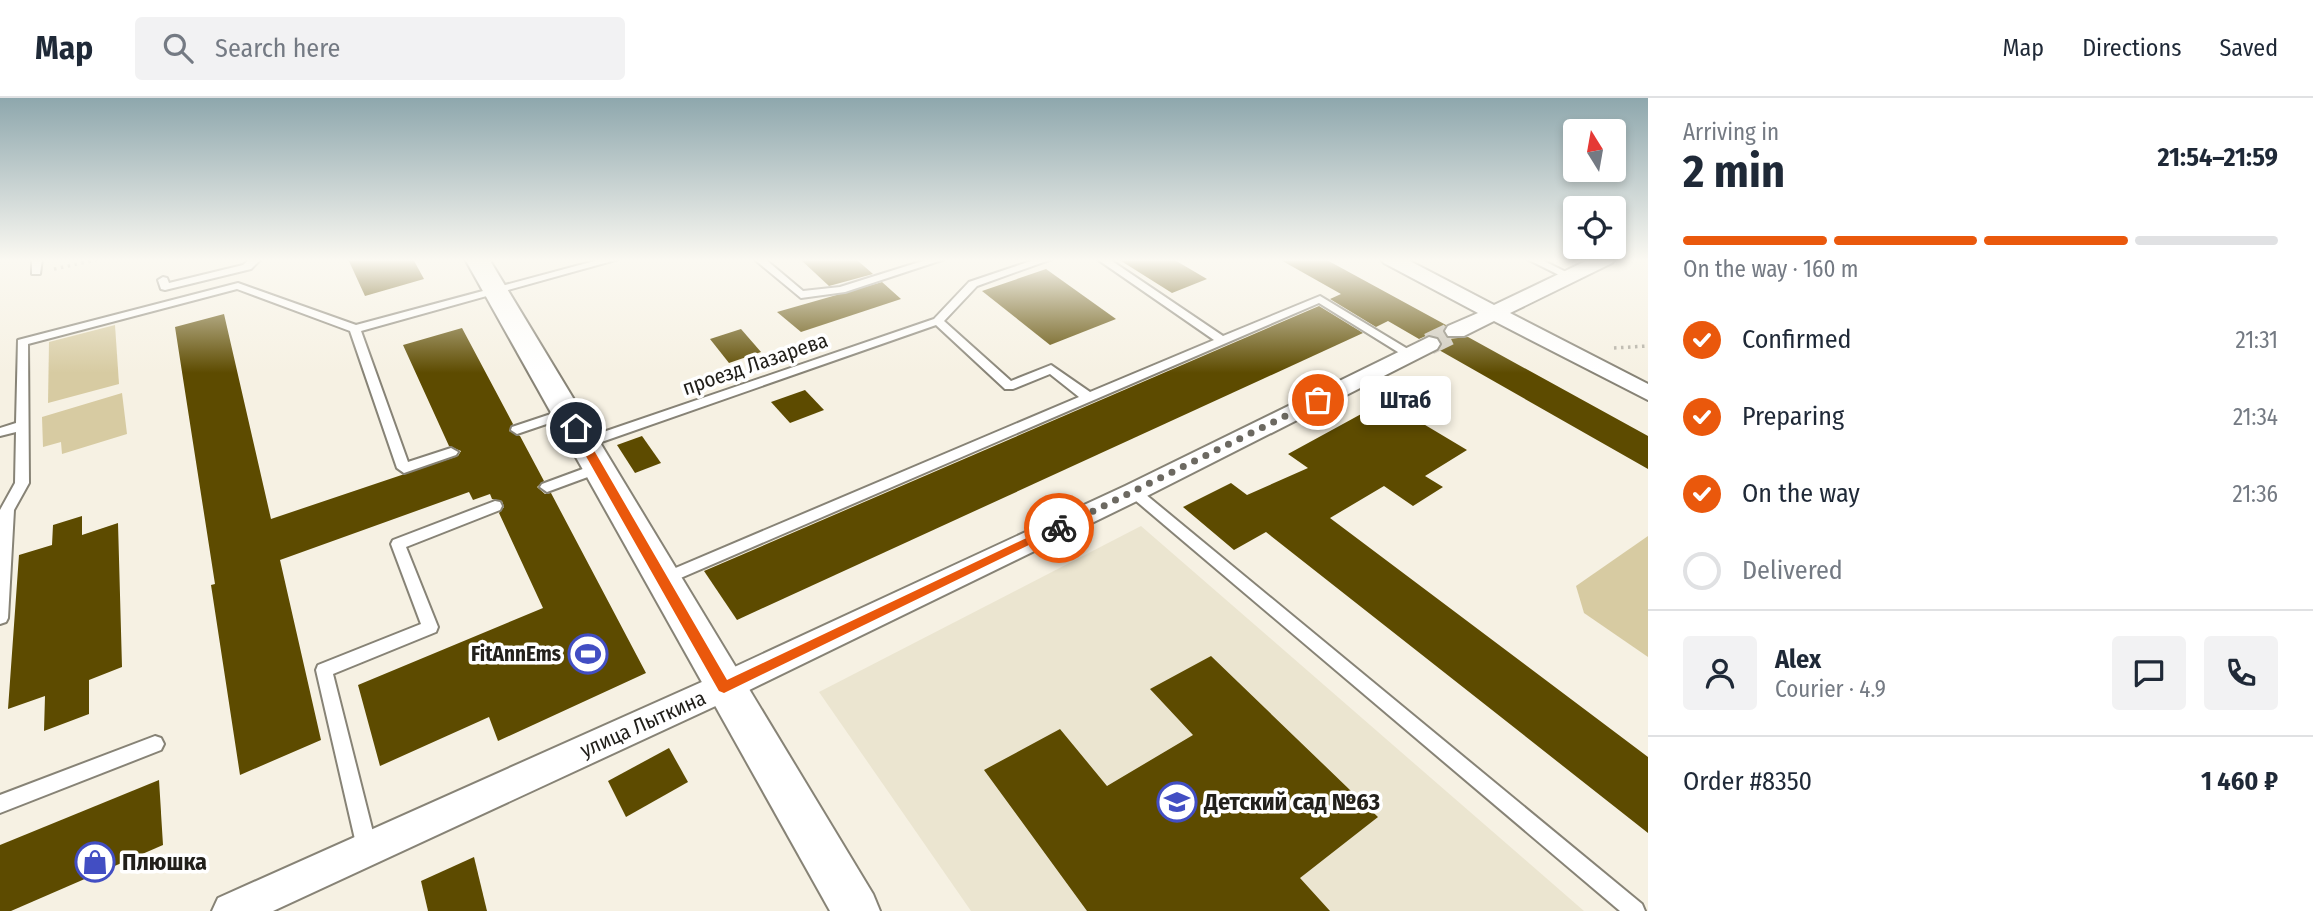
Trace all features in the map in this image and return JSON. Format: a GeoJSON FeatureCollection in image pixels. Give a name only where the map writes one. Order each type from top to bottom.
{"type":"FeatureCollection","features":[{"type":"Feature","properties":{"kind":"street"},"geometry":{"type":"LineString","coordinates":[[500,297],[856,911]]}},
{"type":"Feature","properties":{"kind":"street"},"geometry":{"type":"LineString","coordinates":[[1465,297],[1648,393]]}},
{"type":"Feature","properties":{"kind":"street"},"geometry":{"type":"LineString","coordinates":[[1456,331],[1525,297]]}},
{"type":"Feature","properties":{"kind":"street","name":"улица Лыткина"},"geometry":{"type":"LineString","coordinates":[[231,911],[724,687],[1134,492],[1420,349]]}},
{"type":"Feature","properties":{"kind":"lane"},"geometry":{"type":"LineString","coordinates":[[0,618],[7,510],[22,483],[22,342],[196,297]]}},
{"type":"Feature","properties":{"kind":"lane"},"geometry":{"type":"LineString","coordinates":[[268,297],[355,329],[478,297]]}},
{"type":"Feature","properties":{"kind":"lane"},"geometry":{"type":"LineString","coordinates":[[960,297],[938,321],[1009,386],[1051,369],[1089,398]]}},
{"type":"Feature","properties":{"kind":"lane"},"geometry":{"type":"LineString","coordinates":[[1158,297],[1223,341]]}},
{"type":"Feature","properties":{"kind":"lane"},"geometry":{"type":"LineString","coordinates":[[662,579],[1320,299],[1420,349]]}},
{"type":"Feature","properties":{"kind":"lane","name":"проезд Лазарева"},"geometry":{"type":"LineString","coordinates":[[583,441],[938,321]]}},
{"type":"Feature","properties":{"kind":"lane"},"geometry":{"type":"LineString","coordinates":[[355,329],[404,468],[451,452]]}},
{"type":"Feature","properties":{"kind":"lane"},"geometry":{"type":"LineString","coordinates":[[0,432],[21,426]]}},
{"type":"Feature","properties":{"kind":"lane"},"geometry":{"type":"LineString","coordinates":[[517,430],[583,441],[547,487]]}},
{"type":"Feature","properties":{"kind":"lane"},"geometry":{"type":"LineString","coordinates":[[1134,492],[1635,911]]}},
{"type":"Feature","properties":{"kind":"lane"},"geometry":{"type":"LineString","coordinates":[[367,848],[324,670],[430,627],[398,544],[495,506]]}},
{"type":"Feature","properties":{"kind":"lane"},"geometry":{"type":"LineString","coordinates":[[0,804],[155,744]]}},
{"type":"Feature","properties":{"kind":"shaded area"},"geometry":{"type":"Polygon","coordinates":[[[115,325],[119,384],[48,403],[49,342],[115,325]]]}},
{"type":"Feature","properties":{"kind":"shaded area"},"geometry":{"type":"Polygon","coordinates":[[[122,393],[127,434],[62,454],[61,442],[43,447],[42,417],[122,393]]]}},
{"type":"Feature","properties":{"kind":"shaded area","name":"Детский сад №63"},"geometry":{"type":"Polygon","coordinates":[[[1141,526],[1584,911],[971,911],[819,692],[1141,526]]]}},
{"type":"Feature","properties":{"kind":"shaded area"},"geometry":{"type":"Polygon","coordinates":[[[1648,536],[1648,657],[1584,613],[1576,586],[1648,536]]]}},
{"type":"Feature","properties":{"kind":"building"},"geometry":{"type":"Polygon","coordinates":[[[830,297],[901,299],[801,332],[777,312],[830,297]]]}},
{"type":"Feature","properties":{"kind":"building"},"geometry":{"type":"Polygon","coordinates":[[[989,297],[1085,297],[1116,319],[1050,345],[989,297]]]}},
{"type":"Feature","properties":{"kind":"building"},"geometry":{"type":"Polygon","coordinates":[[[1395,297],[1446,325],[1443,332],[1448,339],[1468,337],[1648,436],[1648,469],[1439,350],[1442,343],[1438,336],[1428,335],[1419,339],[1388,321],[1376,327],[1330,299],[1395,297]]]}},
{"type":"Feature","properties":{"kind":"building"},"geometry":{"type":"Polygon","coordinates":[[[1319,306],[1363,333],[737,620],[704,571],[1319,306]]]}},
{"type":"Feature","properties":{"kind":"building"},"geometry":{"type":"Polygon","coordinates":[[[224,314],[271,519],[458,456],[461,451],[449,446],[403,345],[462,328],[513,424],[509,431],[520,436],[544,481],[537,487],[545,494],[551,493],[646,673],[498,741],[489,717],[380,766],[358,685],[543,608],[499,513],[504,507],[502,501],[492,499],[490,494],[473,500],[469,492],[280,560],[321,740],[240,775],[211,585],[215,584],[175,327],[224,314]]]}},
{"type":"Feature","properties":{"kind":"building"},"geometry":{"type":"Polygon","coordinates":[[[741,329],[761,352],[729,363],[710,339],[741,329]]]}},
{"type":"Feature","properties":{"kind":"building"},"geometry":{"type":"Polygon","coordinates":[[[805,390],[824,410],[790,423],[771,402],[805,390]]]}},
{"type":"Feature","properties":{"kind":"building"},"geometry":{"type":"Polygon","coordinates":[[[1385,401],[1467,450],[1425,476],[1443,487],[1413,506],[1384,486],[1330,518],[1648,757],[1648,833],[1266,532],[1234,550],[1183,507],[1231,483],[1247,495],[1308,468],[1288,454],[1385,401]]]}},
{"type":"Feature","properties":{"kind":"building"},"geometry":{"type":"Polygon","coordinates":[[[642,436],[661,463],[635,473],[617,445],[642,436]]]}},
{"type":"Feature","properties":{"kind":"building"},"geometry":{"type":"Polygon","coordinates":[[[82,516],[82,535],[118,523],[122,667],[89,680],[89,714],[44,731],[45,696],[8,709],[19,555],[52,545],[53,525],[82,516]]]}},
{"type":"Feature","properties":{"kind":"building"},"geometry":{"type":"Polygon","coordinates":[[[1211,656],[1378,817],[1300,878],[1330,911],[1087,911],[984,770],[1060,729],[1107,786],[1193,735],[1150,689],[1211,656]]]}},
{"type":"Feature","properties":{"kind":"building"},"geometry":{"type":"Polygon","coordinates":[[[669,748],[688,782],[626,817],[608,781],[669,748]]]}},
{"type":"Feature","properties":{"kind":"building"},"geometry":{"type":"Polygon","coordinates":[[[159,780],[163,845],[11,911],[0,911],[0,845],[159,780]]]}},
{"type":"Feature","properties":{"kind":"building"},"geometry":{"type":"Polygon","coordinates":[[[474,857],[487,911],[428,911],[421,881],[474,857]]]}},
{"type":"Feature","properties":{"kind":"tunnel"},"geometry":{"type":"LineString","coordinates":[[1429,344],[1456,331]]}},
{"type":"Feature","properties":{"kind":"way so far"},"geometry":{"type":"LineString","coordinates":[[1059,528],[1318,400]]}},
{"type":"Feature","properties":{"kind":"place","name":"Штаб"},"geometry":{"type":"Point","coordinates":[1318,400]}},
{"type":"Feature","properties":{"kind":"place","name":"FitAnnEms"},"geometry":{"type":"Point","coordinates":[588,654]}},
{"type":"Feature","properties":{"kind":"place","name":"Детский сад №63"},"geometry":{"type":"Point","coordinates":[1177,802]}},
{"type":"Feature","properties":{"kind":"place","name":"Плюшка"},"geometry":{"type":"Point","coordinates":[95,862]}},
{"type":"Feature","properties":{"kind":"route"},"geometry":{"type":"LineString","coordinates":[[576,428],[724,687],[1059,528]]}}]}
